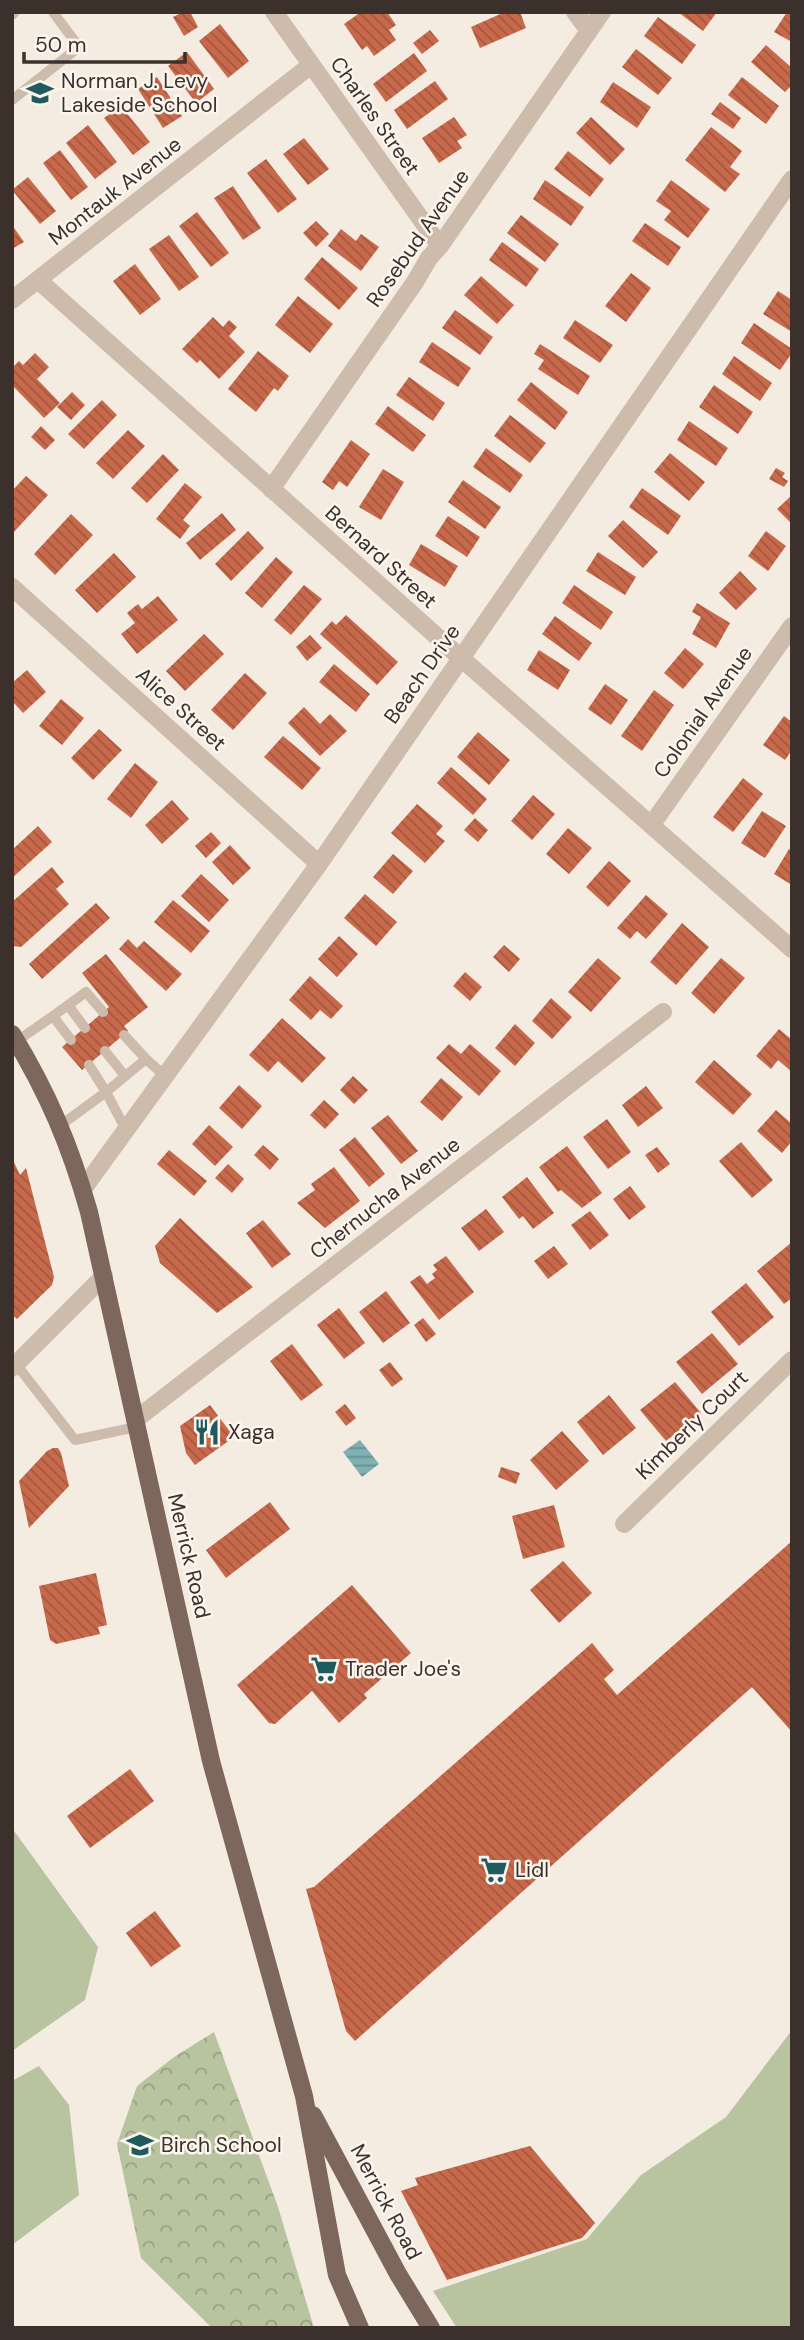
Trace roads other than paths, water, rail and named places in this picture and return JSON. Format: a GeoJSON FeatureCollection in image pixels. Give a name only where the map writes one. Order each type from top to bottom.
{"type":"FeatureCollection","features":[{"type":"Feature","properties":{"kind":"main road","name":"Merrick Road"},"geometry":{"type":"LineString","coordinates":[[14,1037],[34,1069],[61,1125],[83,1189],[215,1774],[304,2096],[337,2275],[360,2328]]}},
{"type":"Feature","properties":{"kind":"main road","name":"Merrick Road"},"geometry":{"type":"LineString","coordinates":[[304,2096],[398,2274],[431,2328]]}},
{"type":"Feature","properties":{"kind":"street","name":"Charles Street"},"geometry":{"type":"LineString","coordinates":[[274,12],[440,246]]}},
{"type":"Feature","properties":{"kind":"street"},"geometry":{"type":"LineString","coordinates":[[575,12],[589,31]]}},
{"type":"Feature","properties":{"kind":"street","name":"Rosebud Avenue"},"geometry":{"type":"LineString","coordinates":[[271,489],[602,12]]}},
{"type":"Feature","properties":{"kind":"street","name":"Montauk Avenue"},"geometry":{"type":"LineString","coordinates":[[12,300],[311,65]]}},
{"type":"Feature","properties":{"kind":"street","name":"Beach Drive"},"geometry":{"type":"LineString","coordinates":[[83,1189],[319,864],[792,179]]}},
{"type":"Feature","properties":{"kind":"street","name":"Bernard Street"},"geometry":{"type":"LineString","coordinates":[[38,280],[792,949]]}},
{"type":"Feature","properties":{"kind":"street","name":"Alice Street"},"geometry":{"type":"LineString","coordinates":[[12,587],[319,864]]}},
{"type":"Feature","properties":{"kind":"street","name":"Colonial Avenue"},"geometry":{"type":"LineString","coordinates":[[652,824],[792,626]]}},
{"type":"Feature","properties":{"kind":"street","name":"Chernucha Avenue"},"geometry":{"type":"LineString","coordinates":[[135,1423],[663,1012]]}},
{"type":"Feature","properties":{"kind":"street"},"geometry":{"type":"LineString","coordinates":[[14,1366],[104,1276]]}},
{"type":"Feature","properties":{"kind":"street","name":"Kimberly Court"},"geometry":{"type":"LineString","coordinates":[[624,1524],[792,1360]]}},
{"type":"Feature","properties":{"kind":"lane"},"geometry":{"type":"LineString","coordinates":[[12,100],[79,47],[53,12]]}},
{"type":"Feature","properties":{"kind":"lane"},"geometry":{"type":"LineString","coordinates":[[14,1037],[53,1016],[86,992],[103,1012]]}},
{"type":"Feature","properties":{"kind":"lane"},"geometry":{"type":"LineString","coordinates":[[68,1005],[85,1028]]}},
{"type":"Feature","properties":{"kind":"lane"},"geometry":{"type":"LineString","coordinates":[[53,1016],[71,1040]]}},
{"type":"Feature","properties":{"kind":"lane"},"geometry":{"type":"LineString","coordinates":[[124,1035],[166,1077]]}},
{"type":"Feature","properties":{"kind":"lane"},"geometry":{"type":"LineString","coordinates":[[105,1051],[125,1076]]}},
{"type":"Feature","properties":{"kind":"lane"},"geometry":{"type":"LineString","coordinates":[[61,1125],[146,1059]]}},
{"type":"Feature","properties":{"kind":"lane"},"geometry":{"type":"LineString","coordinates":[[89,1065],[126,1130]]}},
{"type":"Feature","properties":{"kind":"lane"},"geometry":{"type":"LineString","coordinates":[[14,1366],[75,1440],[135,1423]]}},
{"type":"Feature","properties":{"kind":"water"},"geometry":{"type":"Polygon","coordinates":[[[360,1440],[379,1464],[362,1477],[343,1452],[360,1440]]]}},
{"type":"Feature","properties":{"kind":"place","name":"Norman J. Levy Lakeside School"},"geometry":{"type":"Point","coordinates":[40,93]}},
{"type":"Feature","properties":{"kind":"place","name":"Xaga"},"geometry":{"type":"Point","coordinates":[207,1432]}},
{"type":"Feature","properties":{"kind":"place","name":"Trader Joe's"},"geometry":{"type":"Point","coordinates":[324,1669]}},
{"type":"Feature","properties":{"kind":"place","name":"Lidl"},"geometry":{"type":"Point","coordinates":[494,1870]}},
{"type":"Feature","properties":{"kind":"place","name":"Birch School"},"geometry":{"type":"Point","coordinates":[140,2145]}}]}
